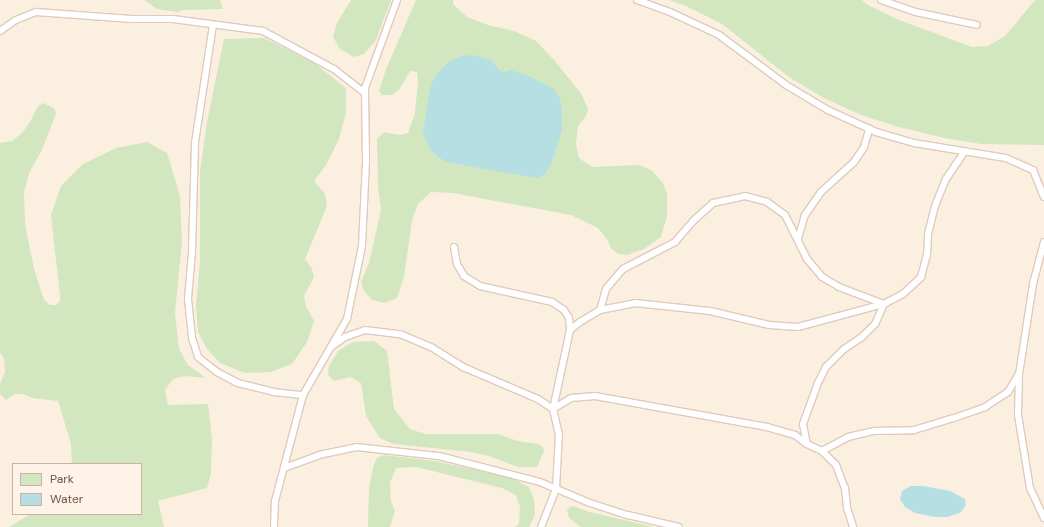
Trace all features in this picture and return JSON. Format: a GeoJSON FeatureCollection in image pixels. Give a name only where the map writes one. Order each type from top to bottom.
{"type":"FeatureCollection","features":[{"type":"Feature","properties":{"kind":"lane"},"geometry":{"type":"LineString","coordinates":[[274,527],[275,501],[303,395],[347,318],[362,246],[366,161],[365,88],[397,0]]}},
{"type":"Feature","properties":{"kind":"lane"},"geometry":{"type":"LineString","coordinates":[[637,0],[670,12],[719,36],[786,85],[828,110],[869,129],[914,143],[1006,158],[1033,170],[1044,197]]}},
{"type":"Feature","properties":{"kind":"lane"},"geometry":{"type":"LineString","coordinates":[[881,0],[916,12],[977,25]]}},
{"type":"Feature","properties":{"kind":"lane"},"geometry":{"type":"LineString","coordinates":[[0,31],[16,20],[36,12],[132,19],[173,19],[263,31],[334,69],[365,93]]}},
{"type":"Feature","properties":{"kind":"lane"},"geometry":{"type":"LineString","coordinates":[[213,25],[195,143],[192,252],[188,299],[192,338],[198,357],[217,372],[238,383],[273,392],[303,395]]}},
{"type":"Feature","properties":{"kind":"lane"},"geometry":{"type":"LineString","coordinates":[[798,239],[805,215],[821,192],[854,162],[864,147],[869,129]]}},
{"type":"Feature","properties":{"kind":"lane"},"geometry":{"type":"LineString","coordinates":[[570,330],[600,310],[634,303],[710,311],[769,326],[798,327],[884,304],[903,294],[921,277],[927,255],[928,234],[935,206],[946,179],[964,152]]}},
{"type":"Feature","properties":{"kind":"lane"},"geometry":{"type":"LineString","coordinates":[[600,310],[606,289],[623,269],[675,242],[713,203],[745,196],[768,202],[785,215],[807,259],[822,277],[839,287],[884,304]]}},
{"type":"Feature","properties":{"kind":"lane"},"geometry":{"type":"LineString","coordinates":[[1044,242],[1033,284],[1019,374],[1018,415],[1030,488],[1044,518]]}},
{"type":"Feature","properties":{"kind":"lane"},"geometry":{"type":"LineString","coordinates":[[454,247],[457,264],[464,276],[480,286],[552,302],[564,310],[569,318],[570,330],[553,409],[559,434],[556,489],[541,527]]}},
{"type":"Feature","properties":{"kind":"lane"},"geometry":{"type":"LineString","coordinates":[[807,444],[803,424],[818,383],[826,367],[875,324],[884,304]]}},
{"type":"Feature","properties":{"kind":"lane"},"geometry":{"type":"LineString","coordinates":[[329,349],[345,337],[365,330],[400,334],[431,347],[463,367],[538,399],[553,409]]}},
{"type":"Feature","properties":{"kind":"lane"},"geometry":{"type":"LineString","coordinates":[[822,451],[848,436],[875,431],[914,430],[985,407],[1008,392],[1019,374]]}},
{"type":"Feature","properties":{"kind":"lane"},"geometry":{"type":"LineString","coordinates":[[553,409],[571,398],[595,396],[767,427],[795,435],[807,444],[822,451],[836,465],[845,488],[846,508],[853,527]]}},
{"type":"Feature","properties":{"kind":"lane"},"geometry":{"type":"LineString","coordinates":[[284,468],[319,455],[356,448],[439,456],[499,471],[556,489],[590,503],[628,515],[679,527]]}},
{"type":"Feature","properties":{"kind":"green space"},"geometry":{"type":"Polygon","coordinates":[[[144,0],[220,0],[223,9],[183,10],[178,12],[157,9],[144,0]]]}},
{"type":"Feature","properties":{"kind":"green space"},"geometry":{"type":"Polygon","coordinates":[[[351,0],[391,0],[376,40],[364,54],[354,57],[340,49],[333,37],[337,23],[351,0]]]}},
{"type":"Feature","properties":{"kind":"green space"},"geometry":{"type":"Polygon","coordinates":[[[416,0],[453,0],[453,4],[467,17],[488,25],[514,31],[536,41],[555,61],[582,95],[588,109],[586,116],[578,126],[576,144],[579,158],[592,167],[639,165],[651,170],[663,183],[667,194],[667,216],[661,237],[644,249],[627,255],[618,254],[611,248],[607,239],[598,228],[571,215],[453,193],[431,192],[418,204],[412,220],[404,277],[397,298],[384,303],[372,300],[364,291],[361,282],[369,263],[381,210],[378,187],[377,139],[384,132],[399,135],[408,133],[415,113],[418,81],[417,72],[410,71],[399,90],[392,95],[382,95],[379,91],[386,69],[416,0]]]}},
{"type":"Feature","properties":{"kind":"green space"},"geometry":{"type":"Polygon","coordinates":[[[669,0],[862,0],[868,5],[899,20],[972,47],[988,46],[1005,36],[1035,0],[1044,0],[1044,145],[981,144],[944,138],[899,127],[861,115],[822,97],[789,77],[722,24],[686,6],[669,0]]]}},
{"type":"Feature","properties":{"kind":"green space"},"geometry":{"type":"Polygon","coordinates":[[[264,38],[314,63],[346,88],[346,113],[339,139],[326,165],[314,181],[325,194],[327,206],[305,259],[312,269],[314,277],[304,296],[306,306],[314,321],[307,342],[292,364],[271,372],[245,373],[220,363],[207,349],[198,332],[196,306],[200,261],[200,171],[207,122],[224,39],[264,38]]]}},
{"type":"Feature","properties":{"kind":"green space"},"geometry":{"type":"Polygon","coordinates":[[[43,103],[54,108],[56,114],[41,152],[30,171],[24,192],[25,224],[34,269],[44,300],[50,305],[56,305],[60,301],[51,215],[61,186],[83,164],[116,148],[147,142],[167,153],[180,196],[182,242],[175,313],[179,349],[188,365],[206,378],[185,376],[173,379],[165,390],[168,405],[208,404],[212,439],[211,473],[207,488],[158,501],[164,527],[9,527],[29,515],[142,515],[142,463],[72,463],[71,444],[58,401],[32,398],[23,394],[15,394],[6,400],[0,394],[0,384],[5,372],[4,358],[0,353],[0,143],[12,141],[22,133],[30,122],[38,106],[43,103]]]}},
{"type":"Feature","properties":{"kind":"green space"},"geometry":{"type":"Polygon","coordinates":[[[374,341],[387,351],[394,409],[410,429],[425,434],[497,434],[518,441],[538,444],[543,447],[544,451],[537,467],[518,467],[489,456],[471,452],[393,444],[380,438],[366,416],[361,383],[350,377],[334,381],[328,375],[329,366],[338,351],[353,342],[374,341]]]}},
{"type":"Feature","properties":{"kind":"green space"},"geometry":{"type":"Polygon","coordinates":[[[384,455],[435,461],[512,478],[529,487],[534,500],[535,515],[529,527],[515,527],[519,524],[520,507],[516,495],[502,488],[416,467],[396,468],[390,483],[391,501],[395,511],[390,527],[368,527],[369,487],[374,464],[377,458],[384,455]]]}},
{"type":"Feature","properties":{"kind":"green space"},"geometry":{"type":"Polygon","coordinates":[[[572,506],[590,512],[654,527],[581,527],[569,518],[567,510],[572,506]]]}},
{"type":"Feature","properties":{"kind":"water"},"geometry":{"type":"Polygon","coordinates":[[[473,55],[492,60],[499,70],[504,72],[511,70],[531,77],[554,89],[560,98],[562,130],[551,165],[545,174],[537,178],[462,165],[444,161],[431,151],[423,133],[430,88],[435,77],[447,63],[461,56],[473,55]]]}},
{"type":"Feature","properties":{"kind":"water"},"geometry":{"type":"Polygon","coordinates":[[[911,486],[924,486],[950,491],[965,499],[966,505],[960,513],[947,517],[935,517],[915,513],[905,507],[900,499],[902,491],[911,486]]]}}]}
